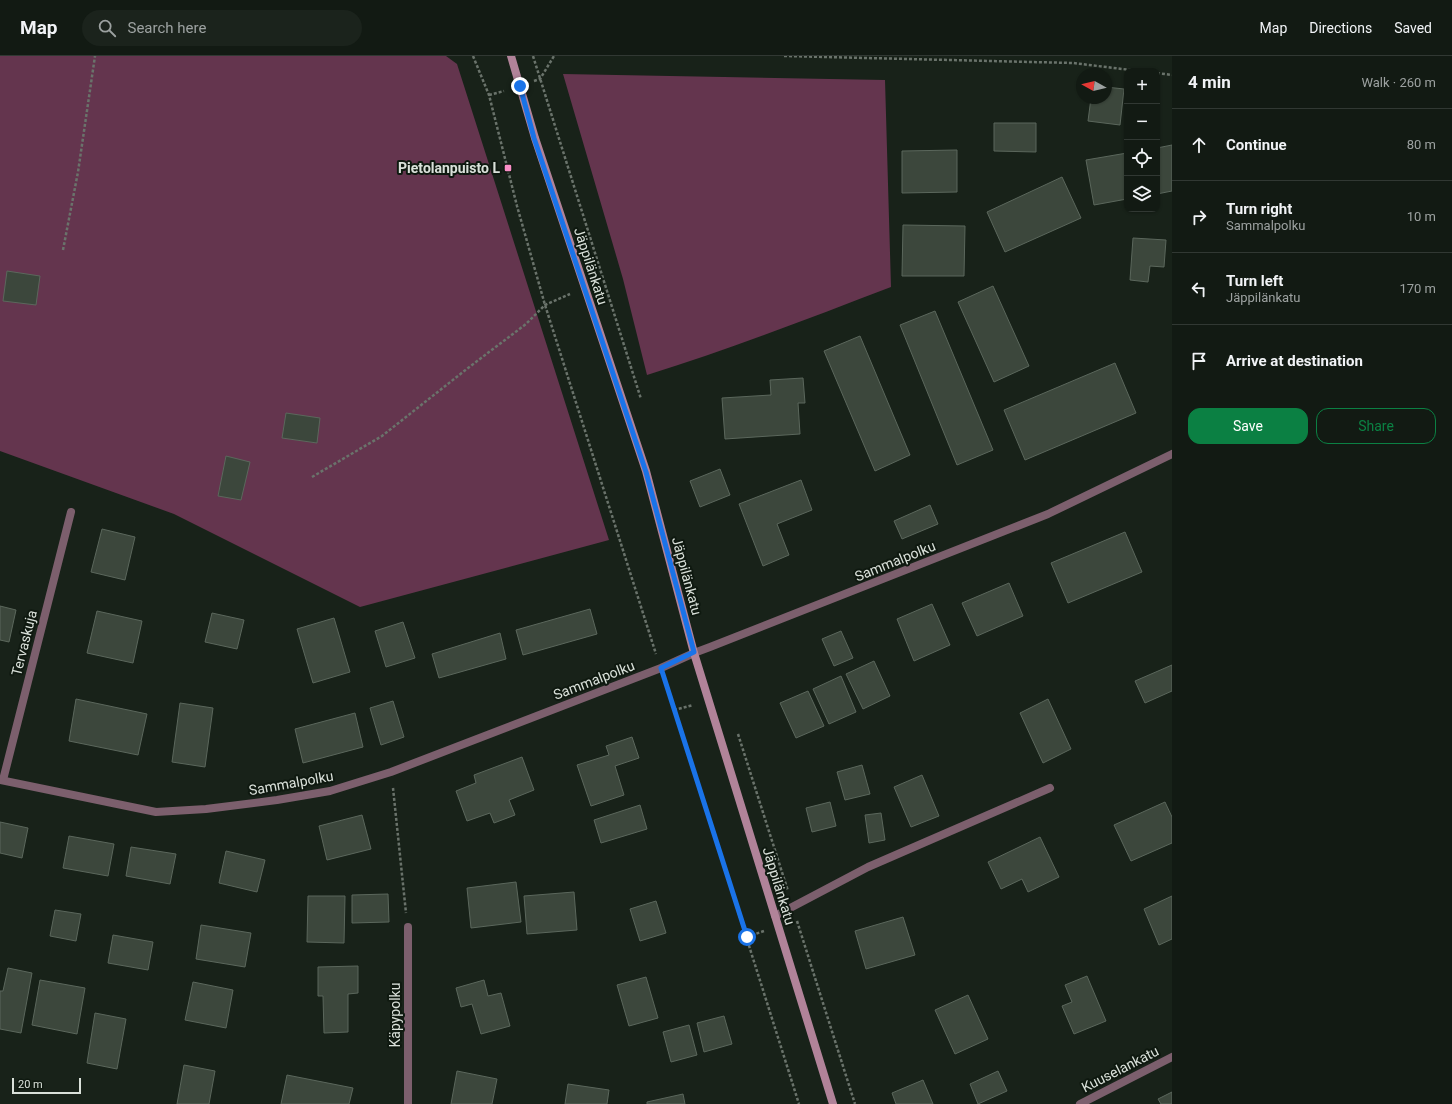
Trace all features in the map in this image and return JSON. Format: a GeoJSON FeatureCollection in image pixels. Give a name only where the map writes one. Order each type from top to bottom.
{"type":"FeatureCollection","features":[{"type":"Feature","properties":{"kind":"street","name":"Jäppilänkatu"},"geometry":{"type":"LineString","coordinates":[[511,56],[534,138],[646,472],[694,652],[833,1104]]}},
{"type":"Feature","properties":{"kind":"street","name":"Sammalpolku"},"geometry":{"type":"LineString","coordinates":[[1,780],[156,812],[206,809],[277,800],[330,791],[391,772],[661,668],[694,652],[739,636],[1048,514],[1172,454]]}},
{"type":"Feature","properties":{"kind":"street","name":"Tervaskuja"},"geometry":{"type":"LineString","coordinates":[[1,780],[71,512]]}},
{"type":"Feature","properties":{"kind":"street"},"geometry":{"type":"LineString","coordinates":[[775,916],[868,867],[1050,788]]}},
{"type":"Feature","properties":{"kind":"street","name":"Käpypolku"},"geometry":{"type":"LineString","coordinates":[[408,927],[408,1104]]}},
{"type":"Feature","properties":{"kind":"street","name":"Kuuselankatu"},"geometry":{"type":"LineString","coordinates":[[1080,1104],[1172,1057]]}},
{"type":"Feature","properties":{"kind":"path"},"geometry":{"type":"LineString","coordinates":[[63,250],[78,172],[95,56]]}},
{"type":"Feature","properties":{"kind":"path"},"geometry":{"type":"LineString","coordinates":[[473,56],[489,95],[517,206],[545,306],[799,1104]]}},
{"type":"Feature","properties":{"kind":"path"},"geometry":{"type":"LineString","coordinates":[[533,56],[643,406]]}},
{"type":"Feature","properties":{"kind":"path"},"geometry":{"type":"LineString","coordinates":[[784,56],[1073,63],[1124,69]]}},
{"type":"Feature","properties":{"kind":"path"},"geometry":{"type":"LineString","coordinates":[[1160,73],[1172,75]]}},
{"type":"Feature","properties":{"kind":"path"},"geometry":{"type":"LineString","coordinates":[[312,477],[382,436],[526,324],[545,306],[585,288]]}},
{"type":"Feature","properties":{"kind":"path"},"geometry":{"type":"LineString","coordinates":[[737,733],[855,1104]]}},
{"type":"Feature","properties":{"kind":"path"},"geometry":{"type":"LineString","coordinates":[[391,772],[408,927]]}},
{"type":"Feature","properties":{"kind":"shaded area"},"geometry":{"type":"Polygon","coordinates":[[[0,56],[446,56],[457,64],[609,540],[360,607],[174,514],[0,451],[0,56]]]}},
{"type":"Feature","properties":{"kind":"shaded area"},"geometry":{"type":"Polygon","coordinates":[[[563,74],[885,80],[891,287],[739,344],[647,375],[623,279],[563,74]]]}},
{"type":"Feature","properties":{"kind":"building"},"geometry":{"type":"Polygon","coordinates":[[[1112,88],[1124,89],[1120,125],[1088,121],[1090,104],[1112,104],[1112,88]]]}},
{"type":"Feature","properties":{"kind":"building"},"geometry":{"type":"Polygon","coordinates":[[[994,123],[1036,123],[1036,152],[994,151],[994,123]]]}},
{"type":"Feature","properties":{"kind":"building"},"geometry":{"type":"Polygon","coordinates":[[[1172,145],[1172,191],[1160,193],[1160,176],[1160,147],[1172,145]]]}},
{"type":"Feature","properties":{"kind":"building"},"geometry":{"type":"Polygon","coordinates":[[[957,150],[957,192],[902,193],[902,151],[957,150]]]}},
{"type":"Feature","properties":{"kind":"building"},"geometry":{"type":"Polygon","coordinates":[[[1124,154],[1124,200],[1094,205],[1086,160],[1124,154]]]}},
{"type":"Feature","properties":{"kind":"building"},"geometry":{"type":"Polygon","coordinates":[[[1062,177],[1081,218],[1005,252],[987,212],[1062,177]]]}},
{"type":"Feature","properties":{"kind":"building"},"geometry":{"type":"Polygon","coordinates":[[[903,225],[965,226],[964,276],[902,276],[903,225]]]}},
{"type":"Feature","properties":{"kind":"building"},"geometry":{"type":"Polygon","coordinates":[[[1133,238],[1166,240],[1164,267],[1150,266],[1148,282],[1130,280],[1133,238]]]}},
{"type":"Feature","properties":{"kind":"building"},"geometry":{"type":"Polygon","coordinates":[[[7,271],[40,276],[36,305],[3,301],[7,271]]]}},
{"type":"Feature","properties":{"kind":"building"},"geometry":{"type":"Polygon","coordinates":[[[993,286],[1029,366],[994,382],[958,302],[993,286]]]}},
{"type":"Feature","properties":{"kind":"building"},"geometry":{"type":"Polygon","coordinates":[[[935,311],[993,450],[957,465],[900,325],[935,311]]]}},
{"type":"Feature","properties":{"kind":"building"},"geometry":{"type":"Polygon","coordinates":[[[860,336],[910,455],[875,471],[824,351],[860,336]]]}},
{"type":"Feature","properties":{"kind":"building"},"geometry":{"type":"Polygon","coordinates":[[[1115,363],[1136,413],[1025,460],[1004,410],[1115,363]]]}},
{"type":"Feature","properties":{"kind":"building"},"geometry":{"type":"Polygon","coordinates":[[[803,378],[805,403],[798,403],[800,434],[725,439],[722,398],[771,395],[770,380],[803,378]]]}},
{"type":"Feature","properties":{"kind":"building"},"geometry":{"type":"Polygon","coordinates":[[[286,413],[320,418],[317,443],[282,438],[286,413]]]}},
{"type":"Feature","properties":{"kind":"building"},"geometry":{"type":"Polygon","coordinates":[[[226,456],[250,462],[241,500],[218,496],[226,456]]]}},
{"type":"Feature","properties":{"kind":"building"},"geometry":{"type":"Polygon","coordinates":[[[720,469],[730,495],[700,507],[690,481],[720,469]]]}},
{"type":"Feature","properties":{"kind":"building"},"geometry":{"type":"Polygon","coordinates":[[[801,480],[812,510],[777,524],[789,555],[763,566],[739,504],[801,480]]]}},
{"type":"Feature","properties":{"kind":"building"},"geometry":{"type":"Polygon","coordinates":[[[930,505],[938,524],[902,539],[894,521],[930,505]]]}},
{"type":"Feature","properties":{"kind":"building"},"geometry":{"type":"Polygon","coordinates":[[[102,529],[135,537],[125,580],[91,572],[102,529]]]}},
{"type":"Feature","properties":{"kind":"building"},"geometry":{"type":"Polygon","coordinates":[[[1125,532],[1142,572],[1068,603],[1051,563],[1125,532]]]}},
{"type":"Feature","properties":{"kind":"building"},"geometry":{"type":"Polygon","coordinates":[[[1009,583],[1023,616],[977,636],[962,603],[1009,583]]]}},
{"type":"Feature","properties":{"kind":"building"},"geometry":{"type":"Polygon","coordinates":[[[932,604],[950,645],[914,661],[897,619],[932,604]]]}},
{"type":"Feature","properties":{"kind":"building"},"geometry":{"type":"Polygon","coordinates":[[[0,606],[16,610],[9,642],[0,640],[0,606]]]}},
{"type":"Feature","properties":{"kind":"building"},"geometry":{"type":"Polygon","coordinates":[[[590,609],[597,634],[523,655],[516,630],[590,609]]]}},
{"type":"Feature","properties":{"kind":"building"},"geometry":{"type":"Polygon","coordinates":[[[97,611],[142,621],[133,663],[87,653],[97,611]]]}},
{"type":"Feature","properties":{"kind":"building"},"geometry":{"type":"Polygon","coordinates":[[[212,613],[244,620],[237,649],[205,642],[212,613]]]}},
{"type":"Feature","properties":{"kind":"building"},"geometry":{"type":"Polygon","coordinates":[[[334,618],[350,672],[313,683],[297,629],[334,618]]]}},
{"type":"Feature","properties":{"kind":"building"},"geometry":{"type":"Polygon","coordinates":[[[403,622],[415,658],[386,667],[375,631],[403,622]]]}},
{"type":"Feature","properties":{"kind":"building"},"geometry":{"type":"Polygon","coordinates":[[[841,631],[853,658],[834,666],[822,639],[841,631]]]}},
{"type":"Feature","properties":{"kind":"building"},"geometry":{"type":"Polygon","coordinates":[[[500,633],[506,659],[439,678],[432,654],[500,633]]]}},
{"type":"Feature","properties":{"kind":"building"},"geometry":{"type":"Polygon","coordinates":[[[874,661],[890,696],[863,709],[846,674],[874,661]]]}},
{"type":"Feature","properties":{"kind":"building"},"geometry":{"type":"Polygon","coordinates":[[[1172,665],[1172,691],[1145,703],[1135,681],[1172,665]]]}},
{"type":"Feature","properties":{"kind":"building"},"geometry":{"type":"Polygon","coordinates":[[[841,676],[856,712],[829,724],[813,689],[841,676]]]}},
{"type":"Feature","properties":{"kind":"building"},"geometry":{"type":"Polygon","coordinates":[[[808,691],[824,726],[796,738],[780,703],[808,691]]]}},
{"type":"Feature","properties":{"kind":"building"},"geometry":{"type":"Polygon","coordinates":[[[76,699],[147,714],[138,755],[69,741],[76,699]]]}},
{"type":"Feature","properties":{"kind":"building"},"geometry":{"type":"Polygon","coordinates":[[[1048,699],[1071,749],[1043,763],[1020,713],[1048,699]]]}},
{"type":"Feature","properties":{"kind":"building"},"geometry":{"type":"Polygon","coordinates":[[[393,701],[404,737],[381,745],[370,708],[393,701]]]}},
{"type":"Feature","properties":{"kind":"building"},"geometry":{"type":"Polygon","coordinates":[[[180,703],[213,708],[205,767],[172,762],[180,703]]]}},
{"type":"Feature","properties":{"kind":"building"},"geometry":{"type":"Polygon","coordinates":[[[355,713],[363,747],[303,763],[295,729],[355,713]]]}},
{"type":"Feature","properties":{"kind":"building"},"geometry":{"type":"Polygon","coordinates":[[[632,737],[639,758],[615,766],[624,795],[591,806],[577,765],[609,755],[606,746],[632,737]]]}},
{"type":"Feature","properties":{"kind":"building"},"geometry":{"type":"Polygon","coordinates":[[[522,757],[534,790],[509,800],[515,815],[494,823],[490,813],[467,821],[456,791],[476,783],[474,775],[522,757]]]}},
{"type":"Feature","properties":{"kind":"building"},"geometry":{"type":"Polygon","coordinates":[[[862,765],[870,794],[845,800],[837,772],[862,765]]]}},
{"type":"Feature","properties":{"kind":"building"},"geometry":{"type":"Polygon","coordinates":[[[922,775],[939,816],[911,827],[894,787],[922,775]]]}},
{"type":"Feature","properties":{"kind":"building"},"geometry":{"type":"Polygon","coordinates":[[[830,802],[836,826],[812,832],[806,808],[830,802]]]}},
{"type":"Feature","properties":{"kind":"building"},"geometry":{"type":"Polygon","coordinates":[[[1165,802],[1172,817],[1172,843],[1131,861],[1114,825],[1165,802]]]}},
{"type":"Feature","properties":{"kind":"building"},"geometry":{"type":"Polygon","coordinates":[[[640,805],[647,829],[601,843],[594,820],[640,805]]]}},
{"type":"Feature","properties":{"kind":"building"},"geometry":{"type":"Polygon","coordinates":[[[881,813],[885,840],[869,843],[865,815],[881,813]]]}},
{"type":"Feature","properties":{"kind":"building"},"geometry":{"type":"Polygon","coordinates":[[[362,815],[371,849],[327,860],[319,826],[362,815]]]}},
{"type":"Feature","properties":{"kind":"building"},"geometry":{"type":"Polygon","coordinates":[[[0,822],[28,828],[22,858],[0,853],[0,822]]]}},
{"type":"Feature","properties":{"kind":"building"},"geometry":{"type":"Polygon","coordinates":[[[69,836],[114,844],[108,876],[63,868],[69,836]]]}},
{"type":"Feature","properties":{"kind":"building"},"geometry":{"type":"Polygon","coordinates":[[[1040,837],[1059,877],[1028,892],[1022,879],[1001,889],[988,862],[1040,837]]]}},
{"type":"Feature","properties":{"kind":"building"},"geometry":{"type":"Polygon","coordinates":[[[131,847],[176,854],[170,884],[126,876],[131,847]]]}},
{"type":"Feature","properties":{"kind":"building"},"geometry":{"type":"Polygon","coordinates":[[[226,851],[265,860],[257,892],[219,883],[226,851]]]}},
{"type":"Feature","properties":{"kind":"building"},"geometry":{"type":"Polygon","coordinates":[[[516,882],[521,922],[471,928],[467,888],[516,882]]]}},
{"type":"Feature","properties":{"kind":"building"},"geometry":{"type":"Polygon","coordinates":[[[574,892],[577,930],[527,934],[524,896],[574,892]]]}},
{"type":"Feature","properties":{"kind":"building"},"geometry":{"type":"Polygon","coordinates":[[[388,894],[389,922],[352,923],[352,895],[388,894]]]}},
{"type":"Feature","properties":{"kind":"building"},"geometry":{"type":"Polygon","coordinates":[[[308,896],[345,896],[344,943],[307,942],[308,896]]]}},
{"type":"Feature","properties":{"kind":"building"},"geometry":{"type":"Polygon","coordinates":[[[1172,896],[1172,939],[1159,945],[1144,909],[1172,896]]]}},
{"type":"Feature","properties":{"kind":"building"},"geometry":{"type":"Polygon","coordinates":[[[656,901],[666,933],[640,941],[630,909],[656,901]]]}},
{"type":"Feature","properties":{"kind":"building"},"geometry":{"type":"Polygon","coordinates":[[[55,910],[81,914],[76,941],[50,936],[55,910]]]}},
{"type":"Feature","properties":{"kind":"building"},"geometry":{"type":"Polygon","coordinates":[[[903,917],[915,955],[866,969],[855,931],[903,917]]]}},
{"type":"Feature","properties":{"kind":"building"},"geometry":{"type":"Polygon","coordinates":[[[201,925],[251,933],[245,967],[196,959],[201,925]]]}},
{"type":"Feature","properties":{"kind":"building"},"geometry":{"type":"Polygon","coordinates":[[[113,935],[153,942],[148,970],[108,963],[113,935]]]}},
{"type":"Feature","properties":{"kind":"building"},"geometry":{"type":"Polygon","coordinates":[[[358,966],[358,993],[348,994],[348,1032],[324,1033],[323,996],[318,996],[318,967],[358,966]]]}},
{"type":"Feature","properties":{"kind":"building"},"geometry":{"type":"Polygon","coordinates":[[[8,968],[32,973],[21,1033],[0,1029],[0,991],[3,991],[8,968]]]}},
{"type":"Feature","properties":{"kind":"building"},"geometry":{"type":"Polygon","coordinates":[[[1087,976],[1106,1021],[1074,1034],[1062,1006],[1072,1002],[1065,985],[1087,976]]]}},
{"type":"Feature","properties":{"kind":"building"},"geometry":{"type":"Polygon","coordinates":[[[646,977],[658,1018],[629,1026],[617,985],[646,977]]]}},
{"type":"Feature","properties":{"kind":"building"},"geometry":{"type":"Polygon","coordinates":[[[40,980],[85,988],[77,1034],[32,1025],[40,980]]]}},
{"type":"Feature","properties":{"kind":"building"},"geometry":{"type":"Polygon","coordinates":[[[484,980],[488,996],[501,993],[510,1026],[481,1034],[472,1004],[461,1007],[456,988],[484,980]]]}},
{"type":"Feature","properties":{"kind":"building"},"geometry":{"type":"Polygon","coordinates":[[[193,982],[233,990],[226,1028],[185,1020],[193,982]]]}},
{"type":"Feature","properties":{"kind":"building"},"geometry":{"type":"Polygon","coordinates":[[[968,995],[988,1039],[955,1054],[935,1010],[968,995]]]}},
{"type":"Feature","properties":{"kind":"building"},"geometry":{"type":"Polygon","coordinates":[[[95,1013],[126,1019],[117,1069],[87,1063],[95,1013]]]}},
{"type":"Feature","properties":{"kind":"building"},"geometry":{"type":"Polygon","coordinates":[[[724,1016],[732,1044],[704,1052],[697,1023],[724,1016]]]}},
{"type":"Feature","properties":{"kind":"building"},"geometry":{"type":"Polygon","coordinates":[[[689,1025],[697,1055],[671,1062],[663,1032],[689,1025]]]}},
{"type":"Feature","properties":{"kind":"building"},"geometry":{"type":"Polygon","coordinates":[[[184,1065],[215,1071],[209,1104],[177,1104],[184,1065]]]}},
{"type":"Feature","properties":{"kind":"building"},"geometry":{"type":"Polygon","coordinates":[[[457,1071],[497,1079],[492,1104],[451,1104],[457,1071]]]}},
{"type":"Feature","properties":{"kind":"building"},"geometry":{"type":"Polygon","coordinates":[[[998,1071],[1007,1091],[978,1104],[970,1084],[998,1071]]]}},
{"type":"Feature","properties":{"kind":"building"},"geometry":{"type":"Polygon","coordinates":[[[287,1075],[353,1088],[349,1104],[281,1104],[287,1075]]]}},
{"type":"Feature","properties":{"kind":"building"},"geometry":{"type":"Polygon","coordinates":[[[923,1080],[933,1104],[896,1104],[892,1093],[923,1080]]]}},
{"type":"Feature","properties":{"kind":"building"},"geometry":{"type":"Polygon","coordinates":[[[568,1084],[609,1090],[607,1104],[565,1104],[568,1084]]]}},
{"type":"Feature","properties":{"kind":"building"},"geometry":{"type":"Polygon","coordinates":[[[1172,1092],[1172,1104],[1161,1104],[1158,1099],[1172,1092]]]}},
{"type":"Feature","properties":{"kind":"building"},"geometry":{"type":"Polygon","coordinates":[[[683,1094],[685,1104],[647,1104],[647,1102],[683,1094]]]}},
{"type":"Feature","properties":{"kind":"place","name":"Pietolanpuisto L"},"geometry":{"type":"Point","coordinates":[508,168]}},
{"type":"Feature","properties":{"kind":"route"},"geometry":{"type":"LineString","coordinates":[[520,86],[534,138],[646,472],[694,652],[661,668],[747,937]]}}]}
